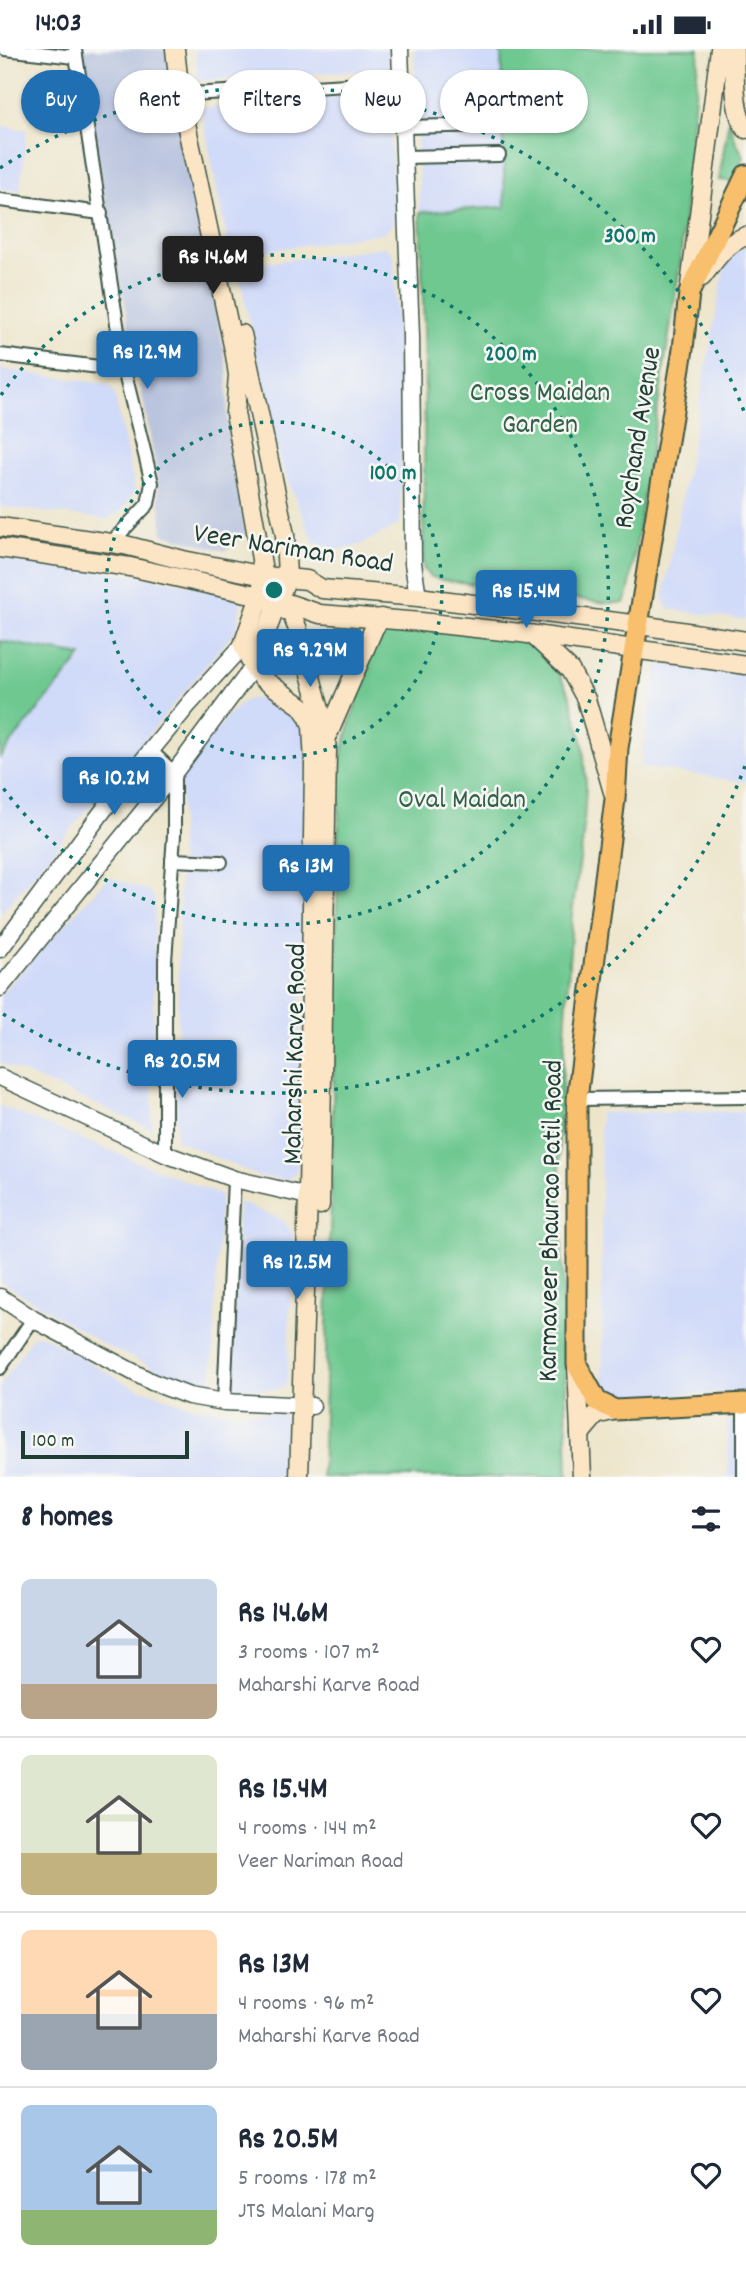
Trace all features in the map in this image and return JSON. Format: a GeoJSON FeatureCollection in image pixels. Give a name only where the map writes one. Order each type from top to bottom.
{"type":"FeatureCollection","features":[{"type":"Feature","properties":{"kind":"main road"},"geometry":{"type":"LineString","coordinates":[[175,49],[180,95],[234,355],[237,376],[235,413],[264,576],[271,601],[253,667]]}},
{"type":"Feature","properties":{"kind":"main road"},"geometry":{"type":"LineString","coordinates":[[186,49],[188,70]]}},
{"type":"Feature","properties":{"kind":"main road"},"geometry":{"type":"LineString","coordinates":[[689,293],[720,49]]}},
{"type":"Feature","properties":{"kind":"main road"},"geometry":{"type":"LineString","coordinates":[[734,49],[737,99],[746,129]]}},
{"type":"Feature","properties":{"kind":"main road"},"geometry":{"type":"LineString","coordinates":[[199,133],[285,535],[287,577],[243,645],[253,667]]}},
{"type":"Feature","properties":{"kind":"main road","name":"Roychand Avenue"},"geometry":{"type":"LineString","coordinates":[[615,799],[618,748],[640,625],[683,349],[689,293],[743,180]]}},
{"type":"Feature","properties":{"kind":"main road"},"geometry":{"type":"LineString","coordinates":[[689,293],[721,252],[732,241],[746,236]]}},
{"type":"Feature","properties":{"kind":"main road","name":"Veer Nariman Road"},"geometry":{"type":"LineString","coordinates":[[0,527],[111,543],[264,576],[307,580],[322,589],[418,597],[746,641]]}},
{"type":"Feature","properties":{"kind":"main road"},"geometry":{"type":"LineString","coordinates":[[285,535],[307,580]]}},
{"type":"Feature","properties":{"kind":"main road","name":"Veer Nariman Road"},"geometry":{"type":"LineString","coordinates":[[0,548],[130,567],[320,614],[533,635],[746,665]]}},
{"type":"Feature","properties":{"kind":"main road","name":"Maharshi Karve Road"},"geometry":{"type":"LineString","coordinates":[[271,601],[291,613],[297,627],[326,739],[328,799],[307,1406],[309,1477]]}},
{"type":"Feature","properties":{"kind":"main road"},"geometry":{"type":"LineString","coordinates":[[326,739],[374,628],[381,618]]}},
{"type":"Feature","properties":{"kind":"main road"},"geometry":{"type":"LineString","coordinates":[[533,635],[570,670],[586,699],[615,799]]}},
{"type":"Feature","properties":{"kind":"main road","name":"Maharshi Karve Road"},"geometry":{"type":"LineString","coordinates":[[253,667],[263,679],[301,706],[312,726],[314,1196]]}},
{"type":"Feature","properties":{"kind":"main road","name":"Karmaveer Bhaurao Patil Road"},"geometry":{"type":"LineString","coordinates":[[582,1477],[577,1365],[578,1098],[615,799]]}},
{"type":"Feature","properties":{"kind":"main road"},"geometry":{"type":"LineString","coordinates":[[577,1365],[597,1401],[615,1410]]}},
{"type":"Feature","properties":{"kind":"main road"},"geometry":{"type":"LineString","coordinates":[[580,1434],[596,1415],[615,1410],[745,1403]]}},
{"type":"Feature","properties":{"kind":"main road","name":"Maharshi Karve Road"},"geometry":{"type":"LineString","coordinates":[[299,1477],[307,1406]]}},
{"type":"Feature","properties":{"kind":"street"},"geometry":{"type":"LineString","coordinates":[[5,49],[75,53],[124,370],[152,483],[148,504],[111,543]]}},
{"type":"Feature","properties":{"kind":"street"},"geometry":{"type":"LineString","coordinates":[[400,49],[400,70]]}},
{"type":"Feature","properties":{"kind":"street"},"geometry":{"type":"LineString","coordinates":[[205,93],[340,85]]}},
{"type":"Feature","properties":{"kind":"street"},"geometry":{"type":"LineString","coordinates":[[402,133],[411,336],[413,563],[418,597]]}},
{"type":"Feature","properties":{"kind":"street"},"geometry":{"type":"LineString","coordinates":[[404,157],[499,155]]}},
{"type":"Feature","properties":{"kind":"street"},"geometry":{"type":"LineString","coordinates":[[0,200],[101,212]]}},
{"type":"Feature","properties":{"kind":"street"},"geometry":{"type":"LineString","coordinates":[[0,355],[124,370]]}},
{"type":"Feature","properties":{"kind":"street"},"geometry":{"type":"LineString","coordinates":[[0,949],[151,751],[243,645]]}},
{"type":"Feature","properties":{"kind":"street"},"geometry":{"type":"LineString","coordinates":[[0,988],[174,773],[253,667]]}},
{"type":"Feature","properties":{"kind":"street"},"geometry":{"type":"LineString","coordinates":[[151,751],[174,773],[172,860],[165,961],[166,1154]]}},
{"type":"Feature","properties":{"kind":"street"},"geometry":{"type":"LineString","coordinates":[[70,856],[91,874]]}},
{"type":"Feature","properties":{"kind":"street"},"geometry":{"type":"LineString","coordinates":[[172,860],[221,862]]}},
{"type":"Feature","properties":{"kind":"street"},"geometry":{"type":"LineString","coordinates":[[0,1077],[166,1154],[234,1179],[314,1196]]}},
{"type":"Feature","properties":{"kind":"street"},"geometry":{"type":"LineString","coordinates":[[578,1098],[746,1097]]}},
{"type":"Feature","properties":{"kind":"street"},"geometry":{"type":"LineString","coordinates":[[224,1402],[234,1179]]}},
{"type":"Feature","properties":{"kind":"street"},"geometry":{"type":"LineString","coordinates":[[0,1297],[33,1319],[152,1382],[189,1396],[224,1402],[307,1406]]}},
{"type":"Feature","properties":{"kind":"street"},"geometry":{"type":"LineString","coordinates":[[0,1368],[33,1319]]}},
{"type":"Feature","properties":{"kind":"street"},"geometry":{"type":"LineString","coordinates":[[744,1477],[745,1403]]}},
{"type":"Feature","properties":{"kind":"shaded area"},"geometry":{"type":"Polygon","coordinates":[[[81,49],[171,49],[173,70],[114,70],[114,133],[184,133],[228,373],[227,424],[246,534],[225,551],[163,534],[156,468],[94,133],[100,133],[100,70],[84,70],[81,49]]]}},
{"type":"Feature","properties":{"kind":"shaded area"},"geometry":{"type":"Polygon","coordinates":[[[195,49],[388,49],[389,69],[326,73],[326,70],[219,70],[219,80],[205,81],[205,70],[197,70],[195,49]]]}},
{"type":"Feature","properties":{"kind":"shaded area"},"geometry":{"type":"Polygon","coordinates":[[[414,49],[501,49],[502,70],[440,70],[440,133],[503,133],[505,207],[420,212],[417,133],[426,133],[426,70],[415,70],[414,49]]]}},
{"type":"Feature","properties":{"kind":"shaded area"},"geometry":{"type":"Polygon","coordinates":[[[340,96],[340,133],[391,133],[394,224],[383,233],[245,254],[229,250],[205,128],[205,108],[219,106],[219,133],[326,133],[326,97],[340,96]]]}},
{"type":"Feature","properties":{"kind":"shaded area"},"geometry":{"type":"Polygon","coordinates":[[[0,126],[21,129],[21,133],[27,133],[20,191],[0,189],[0,126]]]}},
{"type":"Feature","properties":{"kind":"shaded area"},"geometry":{"type":"Polygon","coordinates":[[[746,245],[746,620],[669,609],[663,600],[726,259],[746,245]]]}},
{"type":"Feature","properties":{"kind":"shaded area"},"geometry":{"type":"Polygon","coordinates":[[[385,247],[394,255],[401,465],[400,524],[360,545],[338,550],[314,543],[280,462],[240,278],[241,266],[385,247]]]}},
{"type":"Feature","properties":{"kind":"shaded area"},"geometry":{"type":"Polygon","coordinates":[[[0,369],[106,384],[114,391],[135,491],[121,512],[106,519],[0,507],[0,369]]]}},
{"type":"Feature","properties":{"kind":"shaded area"},"geometry":{"type":"Polygon","coordinates":[[[0,556],[155,578],[236,595],[241,603],[237,628],[0,915],[0,757],[81,656],[0,641],[0,556]]]}},
{"type":"Feature","properties":{"kind":"shaded area"},"geometry":{"type":"Polygon","coordinates":[[[668,661],[746,673],[746,782],[640,767],[657,667],[668,661]]]}},
{"type":"Feature","properties":{"kind":"shaded area"},"geometry":{"type":"Polygon","coordinates":[[[276,698],[297,706],[309,724],[297,1170],[288,1180],[258,1176],[176,1140],[181,773],[232,711],[247,699],[276,698]]]}},
{"type":"Feature","properties":{"kind":"shaded area"},"geometry":{"type":"Polygon","coordinates":[[[109,877],[151,892],[155,901],[152,1129],[0,1063],[0,995],[109,877]]]}},
{"type":"Feature","properties":{"kind":"shaded area"},"geometry":{"type":"Polygon","coordinates":[[[0,1106],[220,1195],[212,1383],[182,1380],[108,1347],[0,1281],[0,1106]]]}},
{"type":"Feature","properties":{"kind":"shaded area"},"geometry":{"type":"Polygon","coordinates":[[[746,1111],[746,1393],[603,1395],[600,1113],[746,1111]]]}},
{"type":"Feature","properties":{"kind":"shaded area"},"geometry":{"type":"Polygon","coordinates":[[[238,1202],[283,1220],[293,1234],[287,1384],[279,1389],[232,1389],[238,1202]]]}},
{"type":"Feature","properties":{"kind":"shaded area"},"geometry":{"type":"Polygon","coordinates":[[[40,1334],[130,1385],[194,1407],[233,1412],[280,1413],[286,1417],[284,1477],[0,1477],[0,1387],[32,1337],[40,1334]]]}},
{"type":"Feature","properties":{"kind":"shaded area"},"geometry":{"type":"Polygon","coordinates":[[[727,1420],[746,1420],[746,1477],[728,1477],[727,1420]]]}},
{"type":"Feature","properties":{"kind":"green space","name":"Cross Maidan Garden"},"geometry":{"type":"Polygon","coordinates":[[[501,49],[699,49],[680,265],[629,590],[624,603],[606,603],[439,579],[429,576],[423,568],[425,359],[420,212],[505,207],[503,133],[588,133],[588,70],[502,70],[501,49]]]}},
{"type":"Feature","properties":{"kind":"green space"},"geometry":{"type":"Polygon","coordinates":[[[729,118],[735,140],[744,157],[733,181],[719,180],[729,118]]]}},
{"type":"Feature","properties":{"kind":"green space","name":"Oval Maidan"},"geometry":{"type":"Polygon","coordinates":[[[378,627],[514,635],[535,648],[557,670],[570,695],[583,744],[586,785],[583,839],[572,914],[559,1135],[568,1477],[322,1477],[340,759],[378,627]]]}},
{"type":"Feature","properties":{"kind":"green space"},"geometry":{"type":"Polygon","coordinates":[[[0,641],[82,656],[0,757],[0,641]]]}}]}
